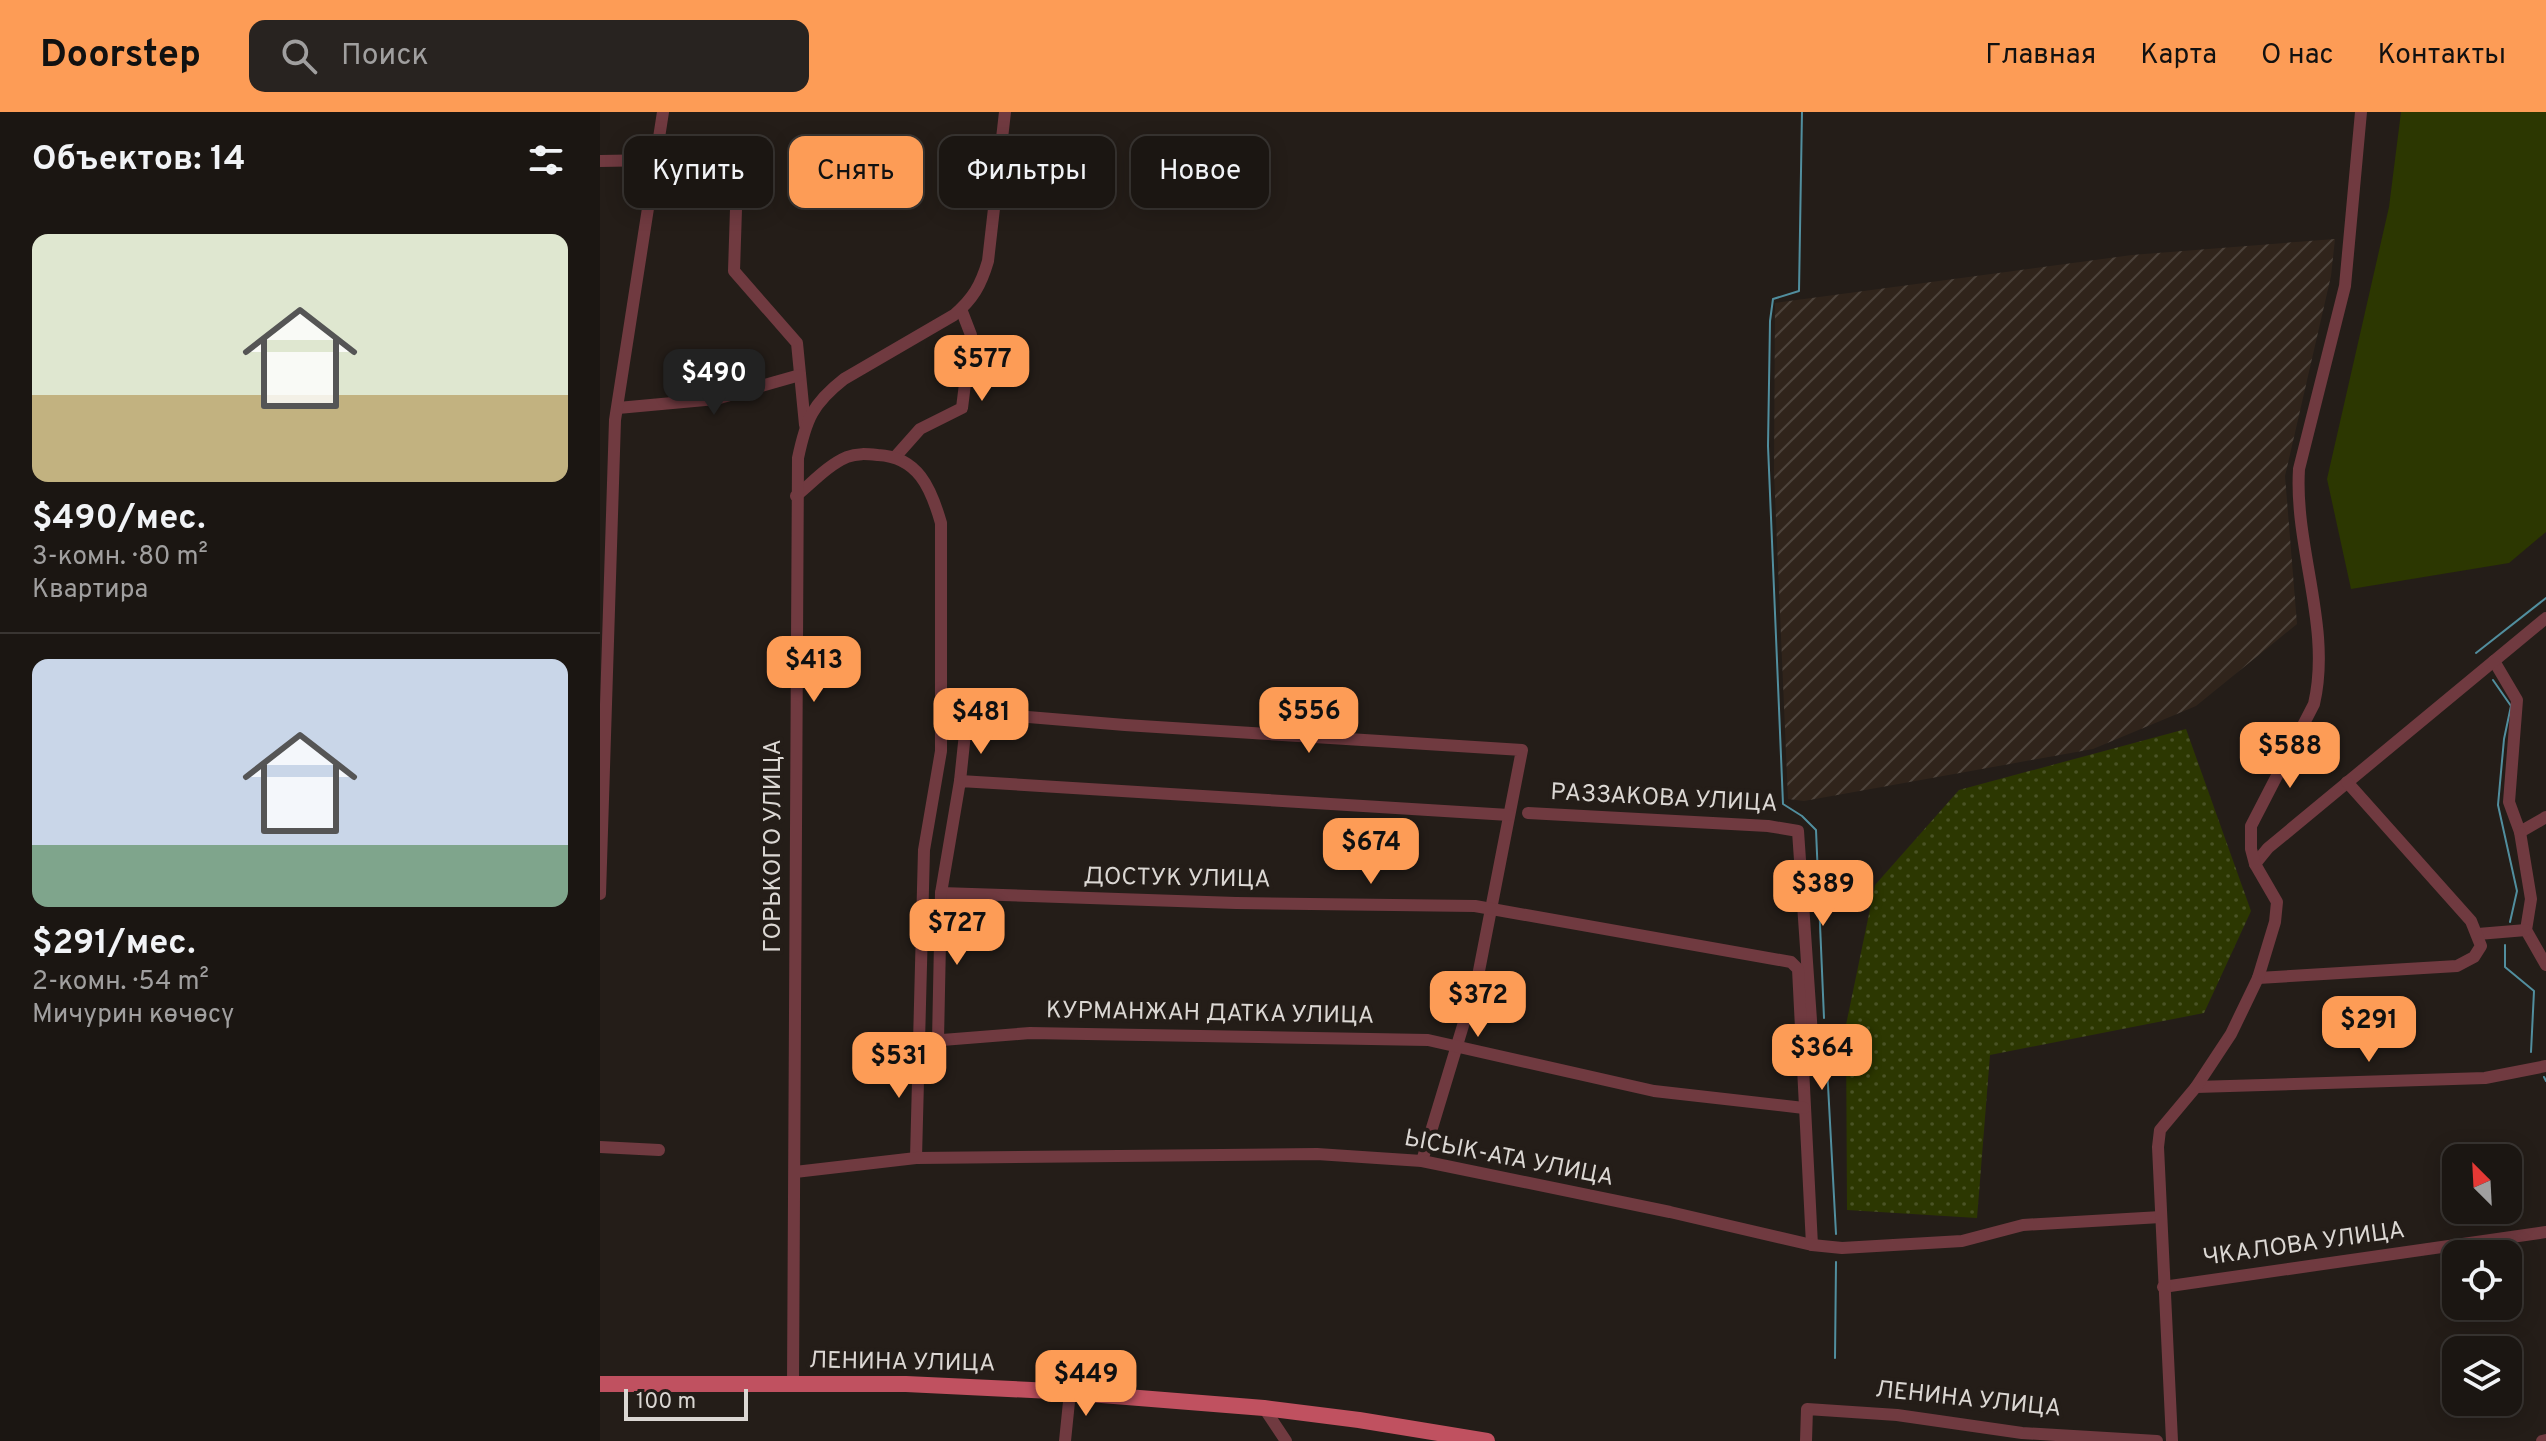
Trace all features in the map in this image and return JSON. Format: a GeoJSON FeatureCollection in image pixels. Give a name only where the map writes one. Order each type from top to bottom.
{"type":"FeatureCollection","features":[{"type":"Feature","properties":{"kind":"main road","name":"ЛЕНИНА УЛИЦА"},"geometry":{"type":"LineString","coordinates":[[600,1384],[906,1384],[1070,1392],[1264,1408],[1487,1441]]}},
{"type":"Feature","properties":{"kind":"street"},"geometry":{"type":"LineString","coordinates":[[660,136],[663,112]]}},
{"type":"Feature","properties":{"kind":"street","name":"ГОРЬКОГО УЛИЦА"},"geometry":{"type":"LineString","coordinates":[[793,1384],[798,458],[805,425],[828,392],[844,379],[961,309],[970,302],[981,285],[988,261],[1005,112]]}},
{"type":"Feature","properties":{"kind":"street"},"geometry":{"type":"LineString","coordinates":[[2172,1441],[2163,1287],[2160,1130],[2196,1087],[2231,1034],[2258,978],[2275,922],[2277,902],[2255,864],[2251,849],[2251,826],[2314,704],[2318,684],[2319,652],[2297,500],[2299,469],[2345,286],[2361,112]]}},
{"type":"Feature","properties":{"kind":"street"},"geometry":{"type":"LineString","coordinates":[[600,161],[624,161]]}},
{"type":"Feature","properties":{"kind":"street"},"geometry":{"type":"LineString","coordinates":[[600,894],[614,436],[649,208]]}},
{"type":"Feature","properties":{"kind":"street"},"geometry":{"type":"LineString","coordinates":[[736,209],[734,271],[797,343],[805,425]]}},
{"type":"Feature","properties":{"kind":"street"},"geometry":{"type":"LineString","coordinates":[[896,456],[920,429],[962,408],[971,335],[961,309]]}},
{"type":"Feature","properties":{"kind":"street"},"geometry":{"type":"LineString","coordinates":[[618,408],[716,399],[800,375]]}},
{"type":"Feature","properties":{"kind":"street"},"geometry":{"type":"LineString","coordinates":[[796,496],[848,456],[860,453],[896,456],[922,478],[934,496],[941,523],[941,751],[924,850],[916,1158]]}},
{"type":"Feature","properties":{"kind":"street"},"geometry":{"type":"LineString","coordinates":[[2255,864],[2268,848],[2546,618]]}},
{"type":"Feature","properties":{"kind":"street"},"geometry":{"type":"LineString","coordinates":[[2494,661],[2517,700],[2509,802],[2520,832],[2531,899],[2526,930],[2546,965]]}},
{"type":"Feature","properties":{"kind":"street","name":"РАЗЗАКОВА УЛИЦА"},"geometry":{"type":"LineString","coordinates":[[960,781],[966,724],[970,717],[981,713],[1522,750],[1478,976],[1422,1161]]}},
{"type":"Feature","properties":{"kind":"street"},"geometry":{"type":"LineString","coordinates":[[938,1040],[941,893],[960,781],[1509,815]]}},
{"type":"Feature","properties":{"kind":"street"},"geometry":{"type":"LineString","coordinates":[[2258,978],[2457,966],[2474,957],[2481,946],[2471,921],[2347,782]]}},
{"type":"Feature","properties":{"kind":"street","name":"РАЗЗАКОВА УЛИЦА"},"geometry":{"type":"LineString","coordinates":[[1528,813],[1768,826],[1798,831],[1812,1035],[1802,1039]]}},
{"type":"Feature","properties":{"kind":"street"},"geometry":{"type":"LineString","coordinates":[[2520,832],[2546,817]]}},
{"type":"Feature","properties":{"kind":"street","name":"ДОСТУК УЛИЦА"},"geometry":{"type":"LineString","coordinates":[[941,893],[1236,903],[1491,907],[1791,962],[1798,969],[1802,1039]]}},
{"type":"Feature","properties":{"kind":"street"},"geometry":{"type":"LineString","coordinates":[[2478,934],[2526,930]]}},
{"type":"Feature","properties":{"kind":"street","name":"КУРМАНЖАН ДАТКА УЛИЦА"},"geometry":{"type":"LineString","coordinates":[[917,1042],[1030,1033],[1428,1040],[1654,1091],[1804,1108]]}},
{"type":"Feature","properties":{"kind":"street"},"geometry":{"type":"LineString","coordinates":[[1802,1039],[1812,1245]]}},
{"type":"Feature","properties":{"kind":"street"},"geometry":{"type":"LineString","coordinates":[[2196,1087],[2485,1078],[2546,1066]]}},
{"type":"Feature","properties":{"kind":"street"},"geometry":{"type":"LineString","coordinates":[[600,1147],[659,1150]]}},
{"type":"Feature","properties":{"kind":"street","name":"ЫСЫК-АТА УЛИЦА"},"geometry":{"type":"LineString","coordinates":[[795,1172],[916,1158],[1317,1154],[1422,1161],[1812,1245],[1842,1248],[1962,1241],[2023,1225],[2161,1217]]}},
{"type":"Feature","properties":{"kind":"street","name":"ЧКАЛОВА УЛИЦА"},"geometry":{"type":"LineString","coordinates":[[2163,1287],[2546,1232]]}},
{"type":"Feature","properties":{"kind":"street"},"geometry":{"type":"LineString","coordinates":[[1065,1441],[1070,1392]]}},
{"type":"Feature","properties":{"kind":"street"},"geometry":{"type":"LineString","coordinates":[[1264,1408],[1286,1441]]}},
{"type":"Feature","properties":{"kind":"street","name":"ЛЕНИНА УЛИЦА"},"geometry":{"type":"LineString","coordinates":[[1806,1441],[1807,1409],[1897,1415],[2022,1433],[2157,1441]]}},
{"type":"Feature","properties":{"kind":"shaded area"},"geometry":{"type":"Polygon","coordinates":[[[2335,239],[2331,276],[2285,476],[2297,624],[2196,706],[2093,749],[1804,801],[1788,799],[1774,473],[1775,303],[2132,255],[2335,239]]]}},
{"type":"Feature","properties":{"kind":"green space"},"geometry":{"type":"Polygon","coordinates":[[[2401,112],[2546,112],[2546,532],[2509,563],[2351,589],[2327,479],[2389,207],[2401,112]]]}},
{"type":"Feature","properties":{"kind":"green space"},"geometry":{"type":"Polygon","coordinates":[[[2186,729],[2251,911],[2204,1013],[1990,1055],[1977,1218],[1847,1210],[1846,1025],[1875,885],[1959,790],[2186,729]]]}},
{"type":"Feature","properties":{"kind":"waterway"},"geometry":{"type":"LineString","coordinates":[[1802,112],[1799,291],[1773,299],[1768,446],[1783,804],[1816,830],[1824,1018]]}},
{"type":"Feature","properties":{"kind":"waterway"},"geometry":{"type":"LineString","coordinates":[[2476,653],[2546,598]]}},
{"type":"Feature","properties":{"kind":"waterway"},"geometry":{"type":"LineString","coordinates":[[2493,680],[2511,706],[2504,739],[2498,805],[2517,891],[2510,922]]}},
{"type":"Feature","properties":{"kind":"waterway"},"geometry":{"type":"LineString","coordinates":[[2505,945],[2505,967],[2534,991],[2531,1052]]}},
{"type":"Feature","properties":{"kind":"waterway"},"geometry":{"type":"LineString","coordinates":[[1826,1048],[1836,1234]]}},
{"type":"Feature","properties":{"kind":"waterway"},"geometry":{"type":"LineString","coordinates":[[2544,1077],[2546,1081]]}},
{"type":"Feature","properties":{"kind":"waterway"},"geometry":{"type":"LineString","coordinates":[[1835,1358],[1836,1262]]}}]}
